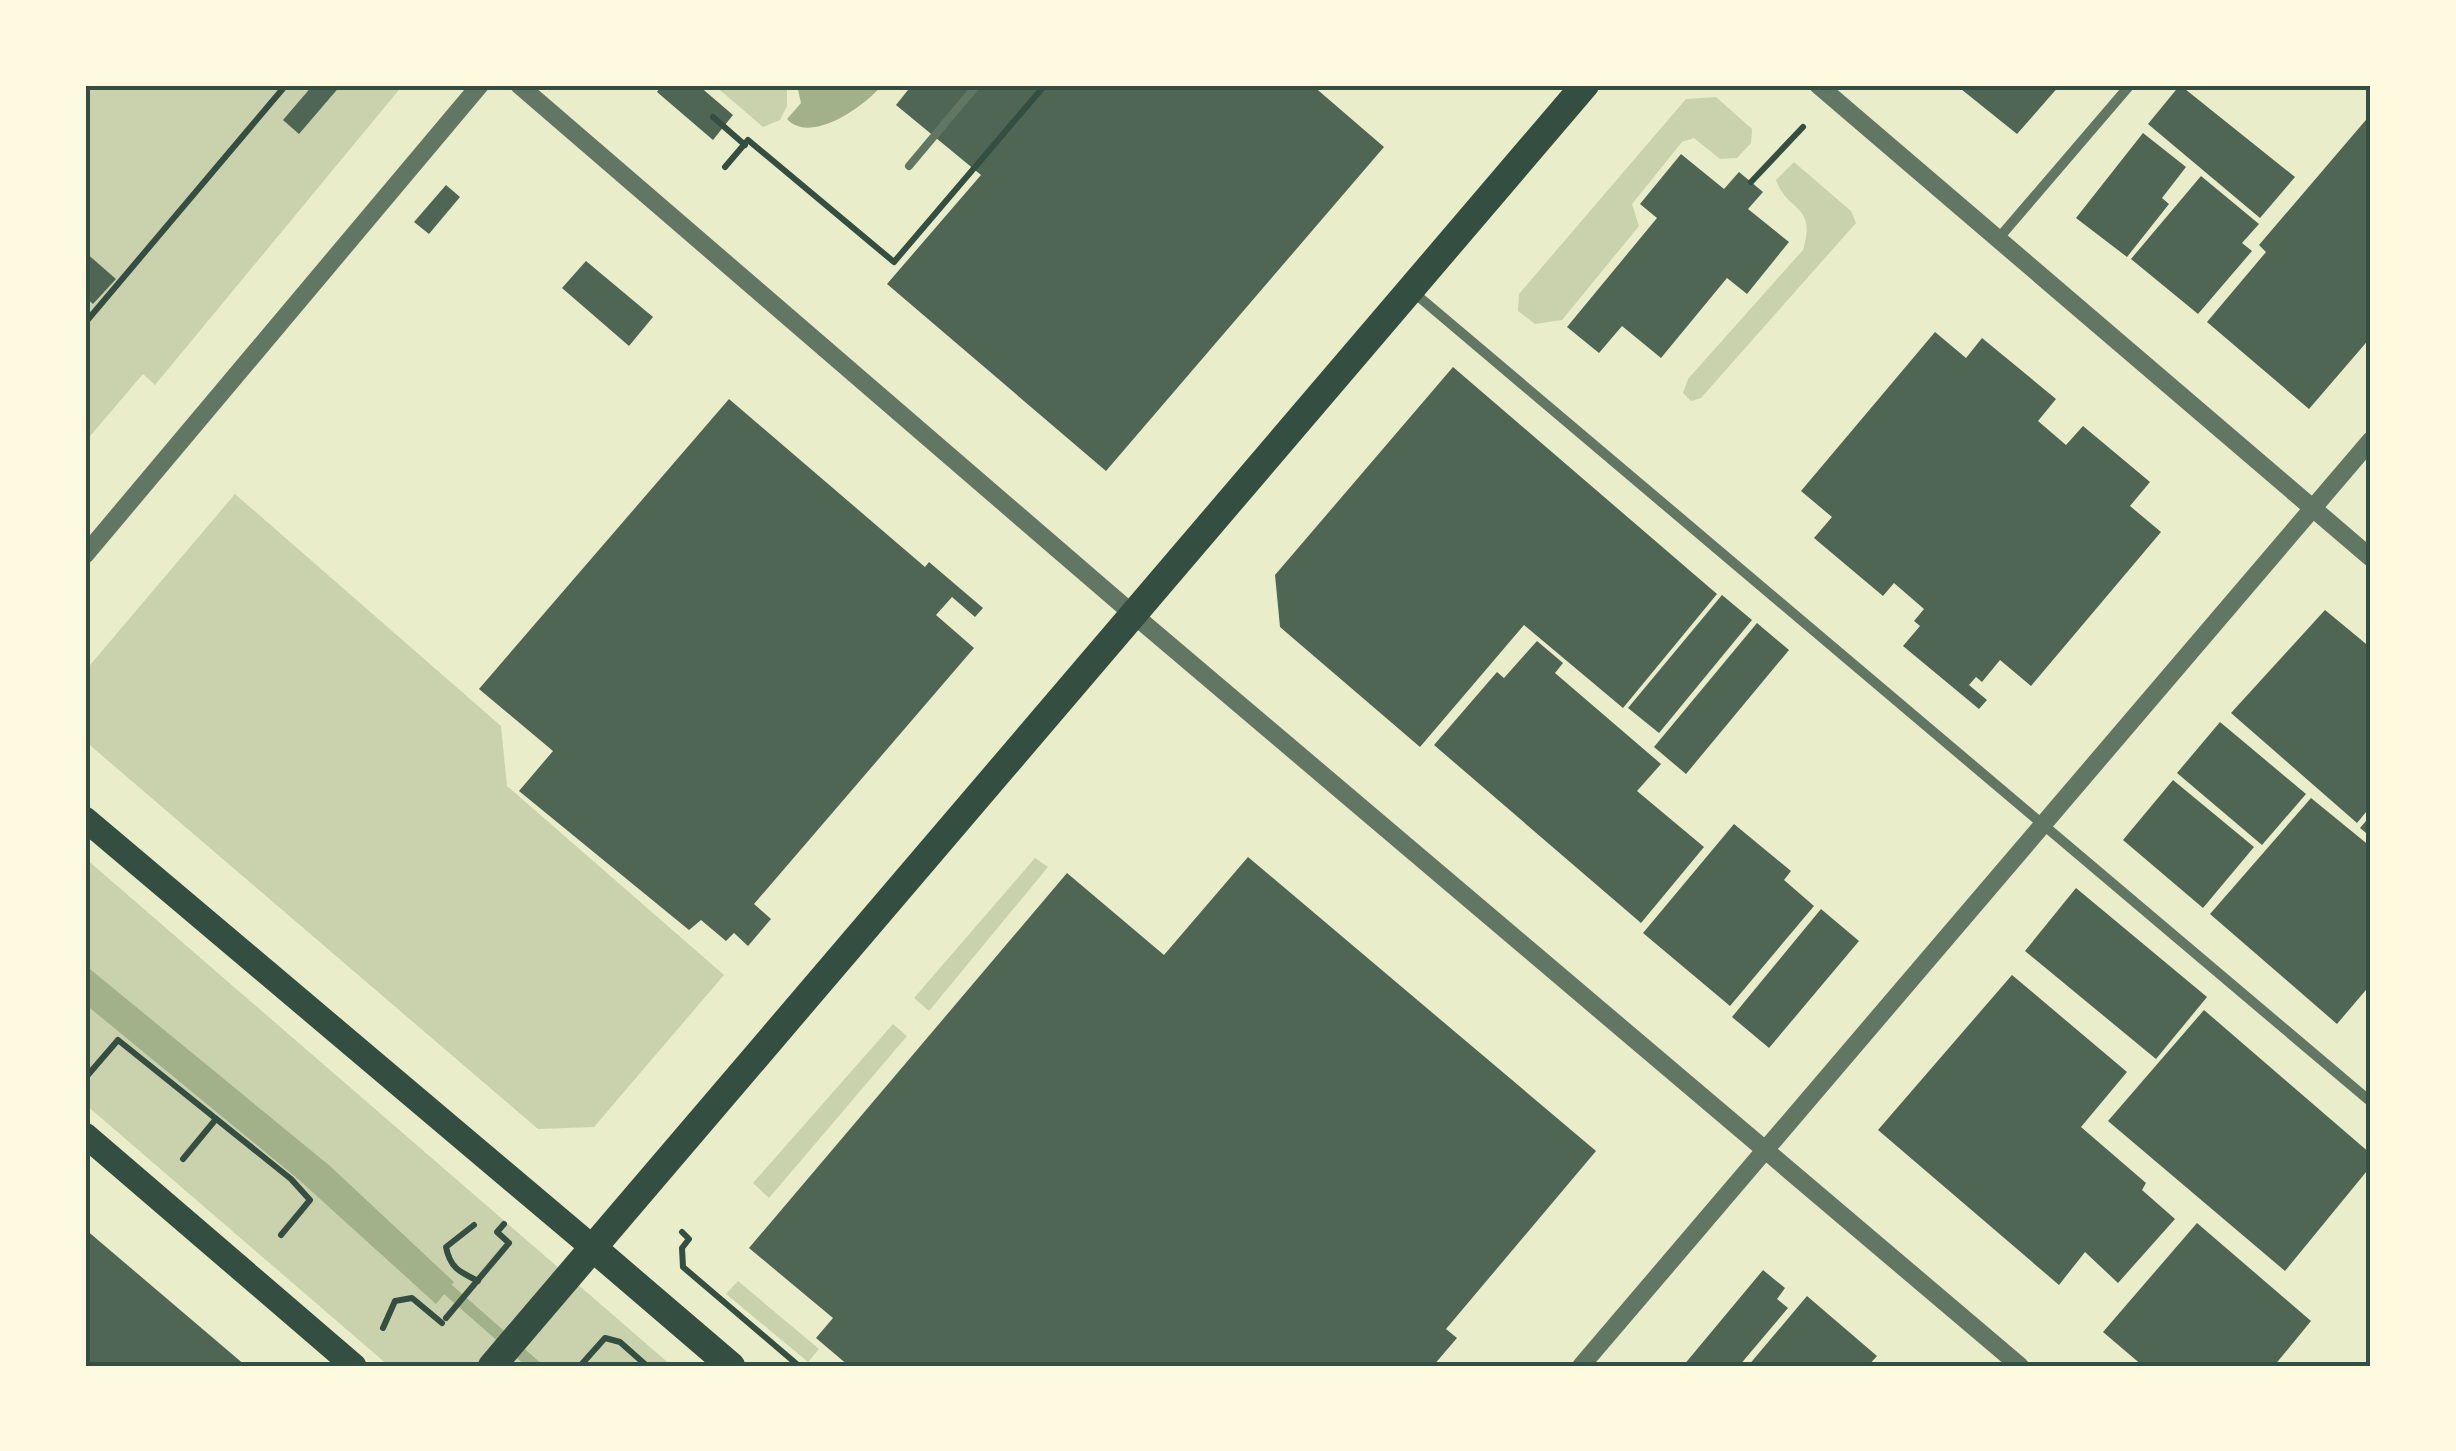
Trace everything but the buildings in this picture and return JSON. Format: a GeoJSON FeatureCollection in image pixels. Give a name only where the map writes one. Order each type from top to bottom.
{"type":"FeatureCollection","features":[{"type":"Feature","properties":{"kind":"highway"},"geometry":{"type":"LineString","coordinates":[[492,1366],[1585,85]]}},
{"type":"Feature","properties":{"kind":"highway"},"geometry":{"type":"LineString","coordinates":[[592,1247],[731,1366]]}},
{"type":"Feature","properties":{"kind":"main road"},"geometry":{"type":"LineString","coordinates":[[85,819],[592,1247]]}},
{"type":"Feature","properties":{"kind":"main road"},"geometry":{"type":"LineString","coordinates":[[85,1135],[354,1366]]}},
{"type":"Feature","properties":{"kind":"street"},"geometry":{"type":"LineString","coordinates":[[85,555],[480,85]]}},
{"type":"Feature","properties":{"kind":"street"},"geometry":{"type":"LineString","coordinates":[[519,85],[1134,615],[2020,1366]]}},
{"type":"Feature","properties":{"kind":"street"},"geometry":{"type":"LineString","coordinates":[[1818,85],[2371,558]]}},
{"type":"Feature","properties":{"kind":"street"},"geometry":{"type":"LineString","coordinates":[[1998,239],[2130,85]]}},
{"type":"Feature","properties":{"kind":"street"},"geometry":{"type":"LineString","coordinates":[[1411,290],[2371,1102]]}},
{"type":"Feature","properties":{"kind":"street"},"geometry":{"type":"LineString","coordinates":[[1581,1366],[2371,440]]}},
{"type":"Feature","properties":{"kind":"lane"},"geometry":{"type":"LineString","coordinates":[[908,166],[976,85]]}},
{"type":"Feature","properties":{"kind":"path"},"geometry":{"type":"LineString","coordinates":[[85,324],[286,85]]}},
{"type":"Feature","properties":{"kind":"path"},"geometry":{"type":"LineString","coordinates":[[713,118],[744,145]]}},
{"type":"Feature","properties":{"kind":"path"},"geometry":{"type":"LineString","coordinates":[[1752,182],[1804,126]]}},
{"type":"Feature","properties":{"kind":"path"},"geometry":{"type":"LineString","coordinates":[[725,167],[748,140],[794,178]]}},
{"type":"Feature","properties":{"kind":"path"},"geometry":{"type":"LineString","coordinates":[[87,1076],[118,1040],[216,1119],[310,1200],[281,1235]]}},
{"type":"Feature","properties":{"kind":"path"},"geometry":{"type":"LineString","coordinates":[[183,1159],[216,1119]]}},
{"type":"Feature","properties":{"kind":"path"},"geometry":{"type":"LineString","coordinates":[[383,1328],[396,1301],[412,1298],[444,1321],[509,1243],[497,1232],[504,1224]]}},
{"type":"Feature","properties":{"kind":"path"},"geometry":{"type":"LineString","coordinates":[[474,1225],[446,1247],[448,1262],[475,1284]]}},
{"type":"Feature","properties":{"kind":"path"},"geometry":{"type":"LineString","coordinates":[[682,1232],[689,1239],[682,1248],[683,1267],[800,1366]]}},
{"type":"Feature","properties":{"kind":"path"},"geometry":{"type":"LineString","coordinates":[[580,1366],[605,1338],[620,1342],[643,1364]]}},
{"type":"Feature","properties":{"kind":"shaded area"},"geometry":{"type":"Polygon","coordinates":[[[85,85],[403,85],[155,385],[143,374],[85,442],[85,85]]]}},
{"type":"Feature","properties":{"kind":"shaded area"},"geometry":{"type":"Polygon","coordinates":[[[714,85],[787,85],[787,106],[780,120],[763,127],[714,85]]]}},
{"type":"Feature","properties":{"kind":"shaded area"},"geometry":{"type":"Polygon","coordinates":[[[797,85],[882,85],[851,112],[810,128],[787,119],[801,103],[797,85]]]}},
{"type":"Feature","properties":{"kind":"shaded area"},"geometry":{"type":"Polygon","coordinates":[[[1716,97],[1752,129],[1751,143],[1737,158],[1720,159],[1694,138],[1682,142],[1632,204],[1639,226],[1562,320],[1535,324],[1518,311],[1519,294],[1686,99],[1716,97]]]}},
{"type":"Feature","properties":{"kind":"shaded area"},"geometry":{"type":"Polygon","coordinates":[[[1794,162],[1851,211],[1856,223],[1701,398],[1691,401],[1683,393],[1688,379],[1803,250],[1804,216],[1776,180],[1794,162]]]}},
{"type":"Feature","properties":{"kind":"shaded area"},"geometry":{"type":"Polygon","coordinates":[[[235,494],[501,726],[507,786],[724,975],[594,1127],[538,1129],[85,741],[85,671],[235,494]]]}},
{"type":"Feature","properties":{"kind":"shaded area"},"geometry":{"type":"Polygon","coordinates":[[[85,858],[672,1366],[389,1366],[85,1104],[85,858]]]}},
{"type":"Feature","properties":{"kind":"shaded area"},"geometry":{"type":"Polygon","coordinates":[[[1035,858],[1048,867],[929,1011],[914,998],[1035,858]]]}},
{"type":"Feature","properties":{"kind":"shaded area"},"geometry":{"type":"Polygon","coordinates":[[[85,965],[330,1166],[454,1282],[436,1304],[298,1179],[85,1004],[85,965]]]}},
{"type":"Feature","properties":{"kind":"shaded area"},"geometry":{"type":"Polygon","coordinates":[[[893,1024],[907,1036],[769,1198],[753,1183],[893,1024]]]}},
{"type":"Feature","properties":{"kind":"shaded area"},"geometry":{"type":"Polygon","coordinates":[[[738,1281],[819,1349],[808,1362],[726,1294],[738,1281]]]}},
{"type":"Feature","properties":{"kind":"waterway"},"geometry":{"type":"LineString","coordinates":[[436,1279],[535,1366]]}}]}
